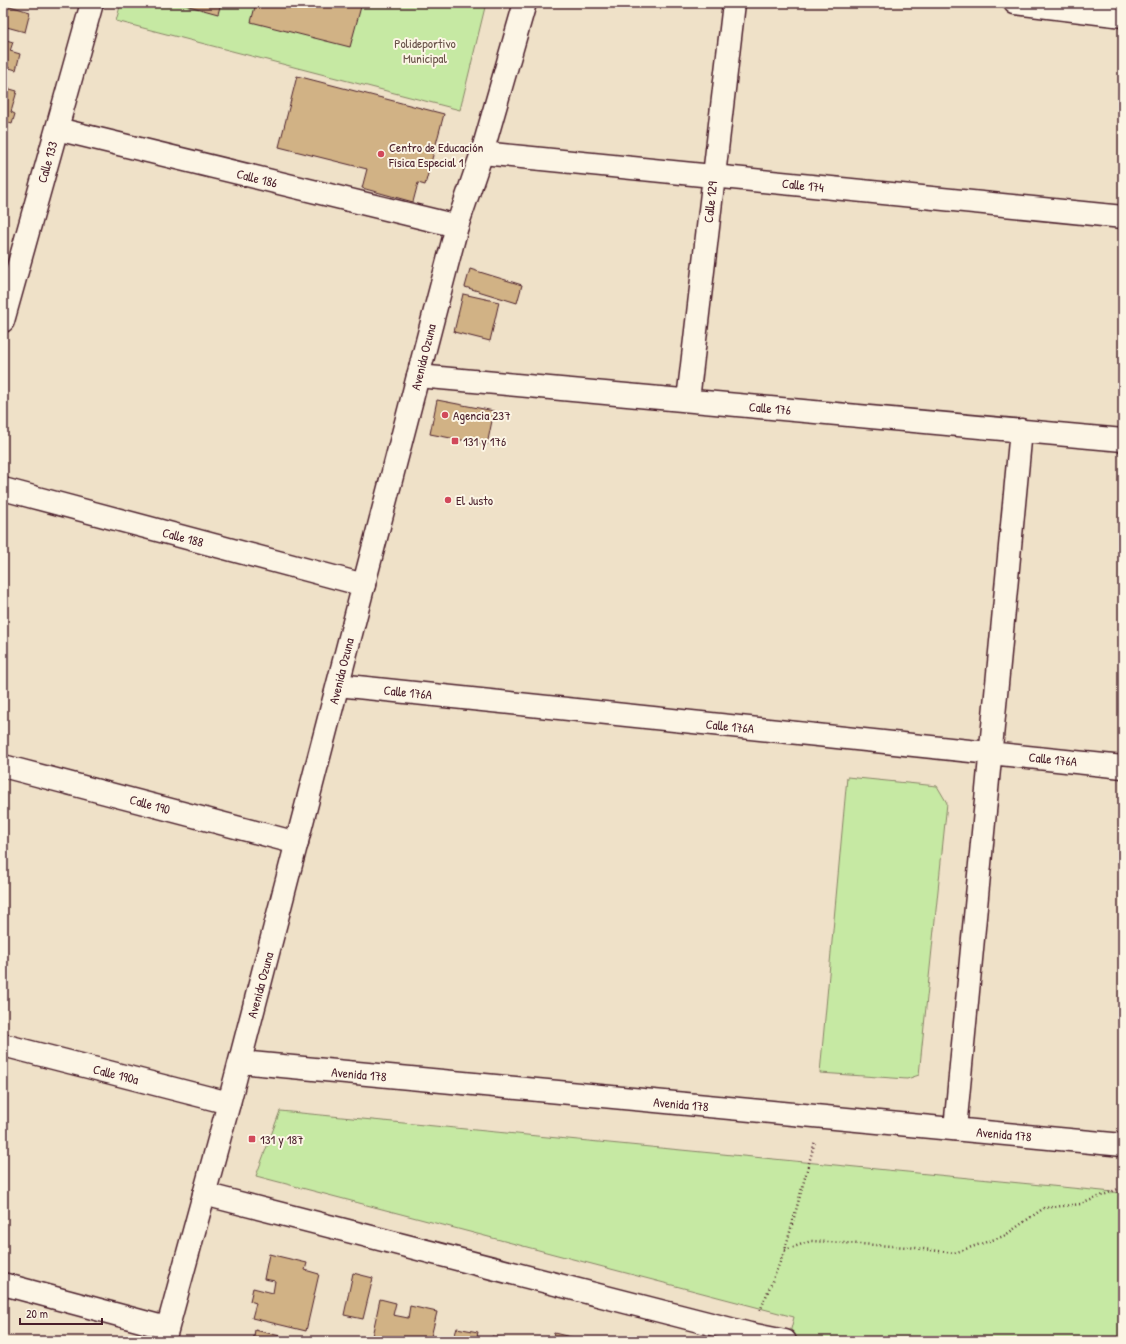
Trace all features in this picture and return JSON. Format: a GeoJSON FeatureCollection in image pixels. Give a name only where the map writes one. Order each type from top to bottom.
{"type":"FeatureCollection","features":[{"type":"Feature","properties":{"kind":"street","name":"Calle 133"},"geometry":{"type":"LineString","coordinates":[[3,321],[92,3]]}},
{"type":"Feature","properties":{"kind":"street","name":"Avenida Ozuna"},"geometry":{"type":"LineString","coordinates":[[166,1335],[240,1062],[456,226],[482,153],[525,3]]}},
{"type":"Feature","properties":{"kind":"street","name":"Calle 129"},"geometry":{"type":"LineString","coordinates":[[688,400],[734,3]]}},
{"type":"Feature","properties":{"kind":"street"},"geometry":{"type":"LineString","coordinates":[[1015,3],[1123,16]]}},
{"type":"Feature","properties":{"kind":"street","name":"Calle 186"},"geometry":{"type":"LineString","coordinates":[[57,129],[456,226]]}},
{"type":"Feature","properties":{"kind":"street","name":"Calle 174"},"geometry":{"type":"LineString","coordinates":[[482,153],[1123,217]]}},
{"type":"Feature","properties":{"kind":"street","name":"Calle 176"},"geometry":{"type":"LineString","coordinates":[[418,376],[1123,440]]}},
{"type":"Feature","properties":{"kind":"street"},"geometry":{"type":"LineString","coordinates":[[955,1130],[1020,430]]}},
{"type":"Feature","properties":{"kind":"street","name":"Calle 188"},"geometry":{"type":"LineString","coordinates":[[3,489],[364,585]]}},
{"type":"Feature","properties":{"kind":"street","name":"Calle 176A"},"geometry":{"type":"LineString","coordinates":[[338,685],[991,752],[1123,767]]}},
{"type":"Feature","properties":{"kind":"street","name":"Calle 190"},"geometry":{"type":"LineString","coordinates":[[3,766],[297,843]]}},
{"type":"Feature","properties":{"kind":"street","name":"Calle 190a"},"geometry":{"type":"LineString","coordinates":[[3,1045],[229,1103]]}},
{"type":"Feature","properties":{"kind":"street","name":"Avenida 178"},"geometry":{"type":"LineString","coordinates":[[240,1062],[1123,1146]]}},
{"type":"Feature","properties":{"kind":"street"},"geometry":{"type":"LineString","coordinates":[[204,1194],[749,1337],[785,1341]]}},
{"type":"Feature","properties":{"kind":"street"},"geometry":{"type":"LineString","coordinates":[[3,1284],[166,1335]]}},
{"type":"Feature","properties":{"kind":"path"},"geometry":{"type":"LineString","coordinates":[[749,1337],[785,1250],[822,1117]]}},
{"type":"Feature","properties":{"kind":"path"},"geometry":{"type":"LineString","coordinates":[[785,1250],[811,1241],[901,1246],[954,1253],[1004,1236],[1044,1208],[1081,1204],[1123,1187]]}},
{"type":"Feature","properties":{"kind":"green space","name":"Polideportivo Municipal"},"geometry":{"type":"Polygon","coordinates":[[[121,3],[486,3],[460,110],[116,21],[121,3]]]}},
{"type":"Feature","properties":{"kind":"green space"},"geometry":{"type":"Polygon","coordinates":[[[847,777],[937,786],[947,803],[919,1075],[907,1079],[820,1073],[847,777]]]}},
{"type":"Feature","properties":{"kind":"green space"},"geometry":{"type":"Polygon","coordinates":[[[280,1111],[1123,1193],[1123,1341],[788,1341],[794,1317],[256,1176],[280,1111]]]}},
{"type":"Feature","properties":{"kind":"building"},"geometry":{"type":"Polygon","coordinates":[[[178,3],[221,3],[218,14],[178,3]]]}},
{"type":"Feature","properties":{"kind":"building"},"geometry":{"type":"Polygon","coordinates":[[[256,3],[362,3],[350,47],[251,22],[256,3]]]}},
{"type":"Feature","properties":{"kind":"building"},"geometry":{"type":"Polygon","coordinates":[[[3,4],[30,12],[25,32],[3,26],[3,4]]]}},
{"type":"Feature","properties":{"kind":"building"},"geometry":{"type":"Polygon","coordinates":[[[3,39],[13,42],[10,51],[20,54],[16,70],[3,66],[3,39]]]}},
{"type":"Feature","properties":{"kind":"building"},"geometry":{"type":"Polygon","coordinates":[[[297,76],[444,114],[425,185],[418,183],[413,202],[362,188],[367,169],[279,147],[297,76]]]}},
{"type":"Feature","properties":{"kind":"building"},"geometry":{"type":"Polygon","coordinates":[[[3,87],[17,91],[11,112],[15,114],[12,124],[3,121],[3,87]]]}},
{"type":"Feature","properties":{"kind":"building"},"geometry":{"type":"Polygon","coordinates":[[[470,269],[522,285],[517,303],[465,287],[470,269]]]}},
{"type":"Feature","properties":{"kind":"building"},"geometry":{"type":"Polygon","coordinates":[[[463,294],[499,302],[490,341],[454,332],[463,294]]]}},
{"type":"Feature","properties":{"kind":"building"},"geometry":{"type":"Polygon","coordinates":[[[437,400],[494,411],[487,445],[430,434],[437,400]]]}},
{"type":"Feature","properties":{"kind":"building"},"geometry":{"type":"Polygon","coordinates":[[[269,1254],[307,1263],[305,1270],[319,1274],[306,1331],[252,1318],[256,1303],[250,1301],[253,1288],[273,1293],[275,1281],[264,1279],[269,1254]]]}},
{"type":"Feature","properties":{"kind":"building"},"geometry":{"type":"Polygon","coordinates":[[[353,1273],[373,1278],[363,1319],[344,1315],[353,1273]]]}},
{"type":"Feature","properties":{"kind":"building"},"geometry":{"type":"Polygon","coordinates":[[[380,1299],[396,1303],[393,1315],[408,1318],[410,1306],[437,1312],[430,1341],[371,1341],[380,1299]]]}},
{"type":"Feature","properties":{"kind":"building"},"geometry":{"type":"Polygon","coordinates":[[[457,1328],[478,1332],[476,1341],[453,1341],[457,1328]]]}},
{"type":"Feature","properties":{"kind":"building"},"geometry":{"type":"Polygon","coordinates":[[[255,1330],[301,1341],[253,1341],[255,1330]]]}},
{"type":"Feature","properties":{"kind":"building"},"geometry":{"type":"Polygon","coordinates":[[[554,1333],[575,1338],[574,1341],[552,1341],[554,1333]]]}},
{"type":"Feature","properties":{"kind":"building"},"geometry":{"type":"Polygon","coordinates":[[[492,1336],[514,1341],[491,1341],[492,1336]]]}},
{"type":"Feature","properties":{"kind":"place","name":"Centro de Educación Física Especial 1"},"geometry":{"type":"Point","coordinates":[381,154]}},
{"type":"Feature","properties":{"kind":"place","name":"Agencia 237"},"geometry":{"type":"Point","coordinates":[445,415]}},
{"type":"Feature","properties":{"kind":"place","name":"131 y 176"},"geometry":{"type":"Point","coordinates":[455,441]}},
{"type":"Feature","properties":{"kind":"place","name":"El Justo"},"geometry":{"type":"Point","coordinates":[448,500]}},
{"type":"Feature","properties":{"kind":"place","name":"131 y 187"},"geometry":{"type":"Point","coordinates":[252,1139]}}]}
